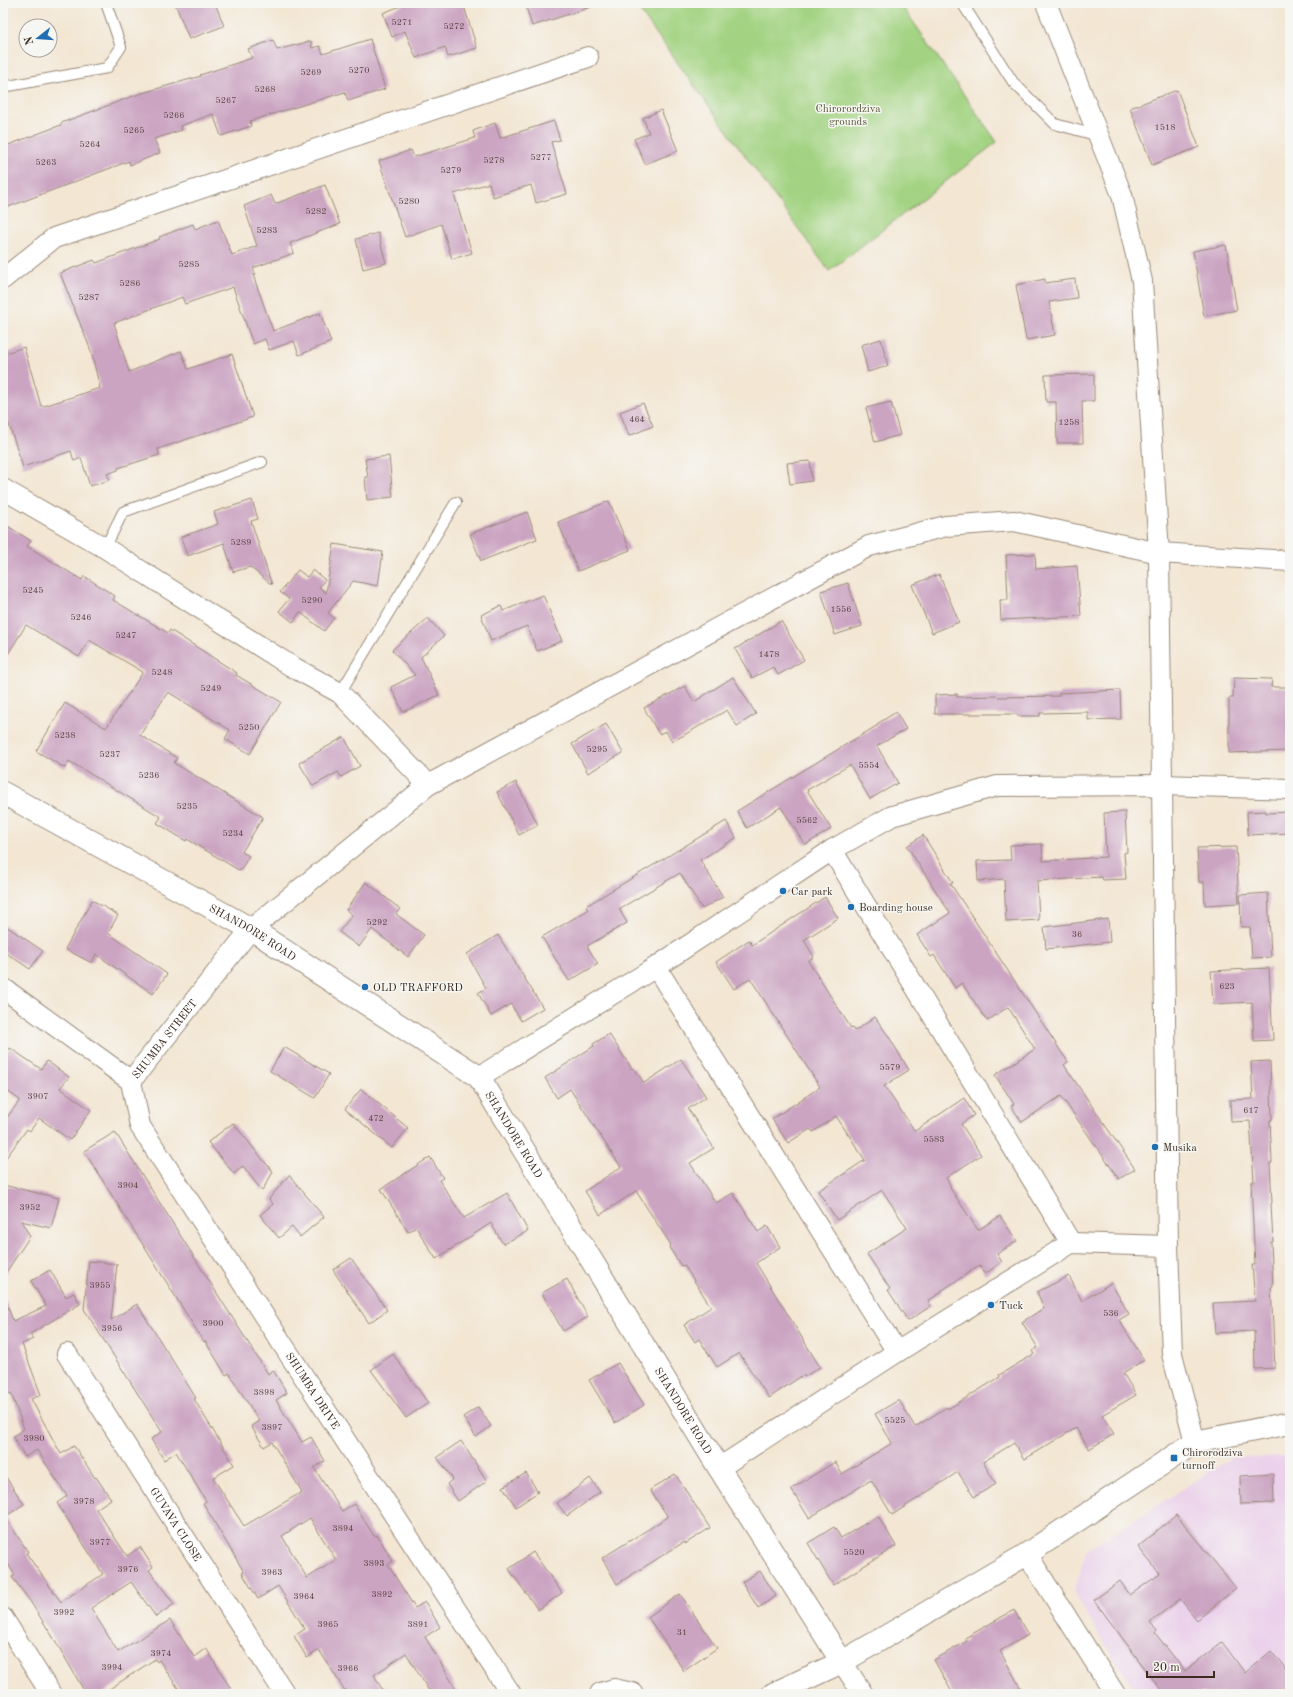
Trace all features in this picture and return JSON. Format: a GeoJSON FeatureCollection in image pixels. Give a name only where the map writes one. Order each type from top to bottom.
{"type":"FeatureCollection","features":[{"type":"Feature","properties":{"kind":"street"},"geometry":{"type":"LineString","coordinates":[[1046,3],[1122,195],[1142,280],[1159,554],[1168,1246],[1172,1354],[1195,1442]]}},
{"type":"Feature","properties":{"kind":"street"},"geometry":{"type":"LineString","coordinates":[[3,279],[54,238],[588,57]]}},
{"type":"Feature","properties":{"kind":"street"},"geometry":{"type":"LineString","coordinates":[[3,489],[105,548],[291,666],[340,693],[428,785]]}},
{"type":"Feature","properties":{"kind":"street","name":"SHUMBA STREET"},"geometry":{"type":"LineString","coordinates":[[3,988],[132,1081],[251,929],[428,785],[869,546],[946,526],[1014,521],[1159,554],[1290,561]]}},
{"type":"Feature","properties":{"kind":"street"},"geometry":{"type":"LineString","coordinates":[[479,1077],[656,967],[832,850],[892,816],[997,786],[1162,785],[1290,789]]}},
{"type":"Feature","properties":{"kind":"street","name":"SHANDORE ROAD"},"geometry":{"type":"LineString","coordinates":[[3,793],[251,929],[479,1077],[719,1468],[842,1662]]}},
{"type":"Feature","properties":{"kind":"street"},"geometry":{"type":"LineString","coordinates":[[832,850],[1071,1243]]}},
{"type":"Feature","properties":{"kind":"street"},"geometry":{"type":"LineString","coordinates":[[656,967],[897,1352]]}},
{"type":"Feature","properties":{"kind":"street","name":"SHUMBA DRIVE"},"geometry":{"type":"LineString","coordinates":[[132,1081],[140,1126],[511,1694]]}},
{"type":"Feature","properties":{"kind":"street"},"geometry":{"type":"LineString","coordinates":[[719,1468],[897,1352],[1071,1243],[1168,1246]]}},
{"type":"Feature","properties":{"kind":"street","name":"GUVAVA CLOSE"},"geometry":{"type":"LineString","coordinates":[[67,1354],[285,1694]]}},
{"type":"Feature","properties":{"kind":"street"},"geometry":{"type":"LineString","coordinates":[[773,1694],[842,1662],[1027,1554],[1195,1442],[1290,1423]]}},
{"type":"Feature","properties":{"kind":"street"},"geometry":{"type":"LineString","coordinates":[[1027,1554],[1115,1694]]}},
{"type":"Feature","properties":{"kind":"street"},"geometry":{"type":"LineString","coordinates":[[3,1618],[51,1694]]}},
{"type":"Feature","properties":{"kind":"street"},"geometry":{"type":"LineString","coordinates":[[842,1662],[863,1694]]}},
{"type":"Feature","properties":{"kind":"street"},"geometry":{"type":"LineString","coordinates":[[601,1694],[614,1690],[632,1694]]}},
{"type":"Feature","properties":{"kind":"lane"},"geometry":{"type":"LineString","coordinates":[[3,88],[107,68],[121,48],[106,3]]}},
{"type":"Feature","properties":{"kind":"lane"},"geometry":{"type":"LineString","coordinates":[[962,3],[1013,82],[1055,124],[1099,136]]}},
{"type":"Feature","properties":{"kind":"lane"},"geometry":{"type":"LineString","coordinates":[[105,548],[124,512],[262,462]]}},
{"type":"Feature","properties":{"kind":"lane"},"geometry":{"type":"LineString","coordinates":[[340,693],[456,502]]}},
{"type":"Feature","properties":{"kind":"shaded area"},"geometry":{"type":"Polygon","coordinates":[[[1234,1456],[1290,1457],[1290,1694],[1136,1694],[1074,1593],[1086,1551],[1234,1456]]]}},
{"type":"Feature","properties":{"kind":"green space","name":"Chirorordziva grounds"},"geometry":{"type":"Polygon","coordinates":[[[634,3],[900,3],[997,142],[829,271],[634,3]]]}},
{"type":"Feature","properties":{"kind":"building"},"geometry":{"type":"Polygon","coordinates":[[[175,3],[215,3],[224,26],[189,39],[175,3]]]}},
{"type":"Feature","properties":{"kind":"building"},"geometry":{"type":"Polygon","coordinates":[[[408,3],[463,3],[477,48],[448,57],[445,47],[416,58],[405,31],[392,37],[383,13],[408,3]]]}},
{"type":"Feature","properties":{"kind":"building"},"geometry":{"type":"Polygon","coordinates":[[[525,3],[591,3],[591,7],[532,26],[525,3]]]}},
{"type":"Feature","properties":{"kind":"building"},"geometry":{"type":"Polygon","coordinates":[[[370,39],[385,89],[348,101],[345,92],[250,121],[251,126],[221,136],[213,114],[180,126],[182,130],[154,139],[160,153],[130,165],[129,161],[3,209],[3,147],[61,125],[61,123],[139,94],[201,76],[200,75],[252,58],[248,49],[273,40],[277,50],[311,41],[312,48],[320,46],[323,54],[370,39]]]}},
{"type":"Feature","properties":{"kind":"building"},"geometry":{"type":"Polygon","coordinates":[[[1177,90],[1199,147],[1152,165],[1130,108],[1177,90]]]}},
{"type":"Feature","properties":{"kind":"building"},"geometry":{"type":"Polygon","coordinates":[[[661,110],[678,151],[645,164],[634,139],[649,133],[643,118],[661,110]]]}},
{"type":"Feature","properties":{"kind":"building"},"geometry":{"type":"Polygon","coordinates":[[[554,121],[560,140],[551,142],[567,194],[536,203],[531,185],[493,197],[489,183],[454,194],[472,253],[452,259],[441,224],[405,237],[379,161],[411,150],[414,157],[475,138],[473,131],[495,123],[500,138],[554,121]]]}},
{"type":"Feature","properties":{"kind":"building"},"geometry":{"type":"Polygon","coordinates":[[[325,185],[340,224],[290,243],[294,253],[253,268],[256,275],[253,275],[273,331],[320,313],[331,342],[299,355],[294,341],[269,350],[265,339],[253,344],[233,287],[185,304],[182,297],[114,323],[129,372],[181,351],[188,369],[232,354],[253,417],[158,449],[159,455],[118,468],[118,470],[107,474],[110,480],[90,486],[81,458],[74,461],[71,451],[23,467],[3,406],[3,354],[24,347],[41,406],[100,388],[91,351],[60,273],[94,260],[96,263],[160,239],[159,237],[193,224],[195,229],[218,220],[232,255],[257,246],[244,206],[271,195],[275,204],[325,185]]]}},
{"type":"Feature","properties":{"kind":"building"},"geometry":{"type":"Polygon","coordinates":[[[378,233],[386,263],[363,269],[356,239],[378,233]]]}},
{"type":"Feature","properties":{"kind":"building"},"geometry":{"type":"Polygon","coordinates":[[[1226,245],[1237,310],[1204,316],[1193,251],[1226,245]]]}},
{"type":"Feature","properties":{"kind":"building"},"geometry":{"type":"Polygon","coordinates":[[[1045,279],[1045,283],[1075,279],[1077,298],[1049,302],[1055,335],[1026,340],[1016,285],[1045,279]]]}},
{"type":"Feature","properties":{"kind":"building"},"geometry":{"type":"Polygon","coordinates":[[[881,339],[888,366],[868,372],[861,345],[881,339]]]}},
{"type":"Feature","properties":{"kind":"building"},"geometry":{"type":"Polygon","coordinates":[[[1094,374],[1094,401],[1082,401],[1083,443],[1057,443],[1056,402],[1046,402],[1045,375],[1094,374]]]}},
{"type":"Feature","properties":{"kind":"building"},"geometry":{"type":"Polygon","coordinates":[[[891,402],[900,435],[875,442],[866,408],[891,402]]]}},
{"type":"Feature","properties":{"kind":"building"},"geometry":{"type":"Polygon","coordinates":[[[643,403],[653,426],[629,436],[620,412],[643,403]]]}},
{"type":"Feature","properties":{"kind":"building"},"geometry":{"type":"Polygon","coordinates":[[[389,456],[393,497],[367,500],[365,477],[368,477],[365,459],[389,456]]]}},
{"type":"Feature","properties":{"kind":"building"},"geometry":{"type":"Polygon","coordinates":[[[810,461],[812,481],[790,484],[787,463],[810,461]]]}},
{"type":"Feature","properties":{"kind":"building"},"geometry":{"type":"Polygon","coordinates":[[[252,500],[258,519],[251,521],[272,585],[250,567],[233,572],[224,543],[187,556],[181,537],[218,524],[214,512],[252,500]]]}},
{"type":"Feature","properties":{"kind":"building"},"geometry":{"type":"Polygon","coordinates":[[[609,501],[630,550],[578,571],[558,522],[609,501]]]}},
{"type":"Feature","properties":{"kind":"building"},"geometry":{"type":"Polygon","coordinates":[[[527,512],[537,539],[481,561],[470,534],[527,512]]]}},
{"type":"Feature","properties":{"kind":"building"},"geometry":{"type":"Polygon","coordinates":[[[3,523],[31,541],[27,546],[82,580],[84,576],[115,596],[113,600],[168,633],[170,630],[237,673],[236,675],[281,702],[250,754],[225,739],[230,730],[168,692],[140,735],[177,758],[174,763],[263,817],[242,852],[249,856],[240,871],[157,823],[161,817],[69,761],[65,768],[36,751],[65,703],[106,728],[143,672],[89,640],[79,657],[26,625],[3,662],[3,523]]]}},
{"type":"Feature","properties":{"kind":"building"},"geometry":{"type":"Polygon","coordinates":[[[334,544],[383,552],[378,586],[353,581],[328,613],[334,618],[324,631],[300,612],[293,622],[279,611],[289,599],[280,592],[298,570],[307,577],[313,570],[325,580],[319,587],[326,593],[334,544]]]}},
{"type":"Feature","properties":{"kind":"building"},"geometry":{"type":"Polygon","coordinates":[[[1035,554],[1036,569],[1077,566],[1081,616],[1001,620],[1000,600],[1008,600],[1006,555],[1035,554]]]}},
{"type":"Feature","properties":{"kind":"building"},"geometry":{"type":"Polygon","coordinates":[[[939,574],[959,622],[932,633],[912,585],[939,574]]]}},
{"type":"Feature","properties":{"kind":"building"},"geometry":{"type":"Polygon","coordinates":[[[848,583],[862,626],[835,635],[821,591],[848,583]]]}},
{"type":"Feature","properties":{"kind":"building"},"geometry":{"type":"Polygon","coordinates":[[[543,595],[562,641],[537,651],[527,626],[491,641],[481,615],[501,606],[503,611],[543,595]]]}},
{"type":"Feature","properties":{"kind":"building"},"geometry":{"type":"Polygon","coordinates":[[[428,618],[444,636],[421,657],[439,695],[403,712],[391,687],[415,675],[392,650],[428,618]]]}},
{"type":"Feature","properties":{"kind":"building"},"geometry":{"type":"Polygon","coordinates":[[[781,621],[804,660],[778,675],[773,667],[752,678],[735,649],[781,621]]]}},
{"type":"Feature","properties":{"kind":"building"},"geometry":{"type":"Polygon","coordinates":[[[733,677],[756,714],[737,726],[727,710],[672,742],[666,731],[659,734],[644,708],[685,686],[694,702],[733,677]]]}},
{"type":"Feature","properties":{"kind":"building"},"geometry":{"type":"Polygon","coordinates":[[[1234,678],[1272,679],[1271,687],[1290,687],[1290,751],[1229,753],[1229,698],[1233,698],[1234,678]]]}},
{"type":"Feature","properties":{"kind":"building"},"geometry":{"type":"Polygon","coordinates":[[[1120,690],[1121,719],[1088,720],[1088,712],[1040,713],[1040,716],[1018,716],[1017,714],[935,714],[935,695],[957,694],[957,697],[1059,696],[1059,693],[1120,690]]]}},
{"type":"Feature","properties":{"kind":"building"},"geometry":{"type":"Polygon","coordinates":[[[896,712],[906,729],[877,746],[898,783],[870,799],[850,765],[807,790],[831,829],[805,845],[781,807],[747,828],[737,811],[878,725],[877,724],[896,712]]]}},
{"type":"Feature","properties":{"kind":"building"},"geometry":{"type":"Polygon","coordinates":[[[606,724],[623,753],[588,773],[572,744],[606,724]]]}},
{"type":"Feature","properties":{"kind":"building"},"geometry":{"type":"Polygon","coordinates":[[[344,737],[360,766],[341,777],[338,772],[313,786],[299,763],[344,737]]]}},
{"type":"Feature","properties":{"kind":"building"},"geometry":{"type":"Polygon","coordinates":[[[516,782],[538,825],[519,835],[497,792],[516,782]]]}},
{"type":"Feature","properties":{"kind":"building"},"geometry":{"type":"Polygon","coordinates":[[[1266,811],[1266,813],[1290,812],[1290,833],[1248,835],[1247,812],[1266,811]]]}},
{"type":"Feature","properties":{"kind":"building"},"geometry":{"type":"Polygon","coordinates":[[[1125,812],[1127,852],[1124,853],[1126,879],[1103,880],[1102,877],[1037,881],[1039,920],[1006,922],[1004,879],[978,881],[977,861],[1011,860],[1010,845],[1042,844],[1043,861],[1106,857],[1104,813],[1125,812]]]}},
{"type":"Feature","properties":{"kind":"building"},"geometry":{"type":"Polygon","coordinates":[[[726,821],[736,838],[700,860],[723,897],[702,909],[680,873],[619,909],[627,923],[587,946],[598,964],[569,981],[542,937],[588,910],[586,906],[726,821]]]}},
{"type":"Feature","properties":{"kind":"building"},"geometry":{"type":"Polygon","coordinates":[[[923,835],[953,883],[950,883],[1068,1062],[1064,1065],[1135,1169],[1119,1179],[1061,1096],[1022,1122],[1011,1106],[1014,1104],[995,1075],[1035,1049],[1008,1007],[987,1021],[962,983],[955,988],[934,955],[931,957],[917,935],[950,913],[907,846],[923,835]]]}},
{"type":"Feature","properties":{"kind":"building"},"geometry":{"type":"Polygon","coordinates":[[[1236,847],[1239,903],[1205,905],[1204,882],[1199,882],[1197,848],[1236,847]]]}},
{"type":"Feature","properties":{"kind":"building"},"geometry":{"type":"Polygon","coordinates":[[[366,882],[400,909],[396,914],[424,935],[408,957],[372,929],[359,947],[339,932],[352,915],[346,910],[366,882]]]}},
{"type":"Feature","properties":{"kind":"building"},"geometry":{"type":"Polygon","coordinates":[[[1268,893],[1271,957],[1252,958],[1250,927],[1241,927],[1240,895],[1268,893]]]}},
{"type":"Feature","properties":{"kind":"building"},"geometry":{"type":"Polygon","coordinates":[[[825,897],[838,918],[804,940],[814,957],[808,961],[851,1028],[853,1027],[855,1031],[875,1017],[889,1037],[909,1070],[884,1086],[915,1131],[964,1098],[974,1115],[961,1124],[981,1155],[946,1178],[951,1187],[950,1188],[978,1230],[1000,1216],[1017,1241],[997,1254],[1002,1262],[985,1274],[980,1265],[928,1301],[931,1306],[908,1321],[888,1290],[890,1289],[867,1254],[907,1228],[882,1190],[837,1220],[818,1191],[865,1160],[836,1116],[813,1132],[810,1129],[788,1143],[772,1119],[820,1087],[750,978],[734,989],[716,962],[749,940],[752,945],[825,897]]]}},
{"type":"Feature","properties":{"kind":"building"},"geometry":{"type":"Polygon","coordinates":[[[92,900],[118,915],[108,933],[167,974],[153,994],[96,954],[92,963],[65,949],[92,900]]]}},
{"type":"Feature","properties":{"kind":"building"},"geometry":{"type":"Polygon","coordinates":[[[1108,919],[1110,942],[1046,949],[1044,927],[1108,919]]]}},
{"type":"Feature","properties":{"kind":"building"},"geometry":{"type":"Polygon","coordinates":[[[3,924],[43,951],[30,969],[3,951],[3,924]]]}},
{"type":"Feature","properties":{"kind":"building"},"geometry":{"type":"Polygon","coordinates":[[[498,935],[543,1008],[521,1021],[511,1004],[491,1016],[478,993],[486,988],[467,954],[498,935]]]}},
{"type":"Feature","properties":{"kind":"building"},"geometry":{"type":"Polygon","coordinates":[[[1269,968],[1273,1040],[1254,1041],[1252,1002],[1213,1004],[1211,971],[1269,968]]]}},
{"type":"Feature","properties":{"kind":"building"},"geometry":{"type":"Polygon","coordinates":[[[609,1034],[632,1069],[634,1068],[644,1083],[681,1059],[706,1097],[688,1109],[714,1148],[690,1163],[716,1203],[733,1193],[758,1232],[767,1226],[780,1247],[756,1263],[820,1367],[804,1377],[803,1375],[769,1398],[739,1353],[717,1367],[699,1339],[695,1342],[684,1325],[711,1307],[684,1265],[681,1266],[669,1247],[671,1245],[636,1191],[600,1215],[585,1191],[621,1167],[570,1089],[557,1098],[545,1078],[594,1046],[593,1044],[609,1034]]]}},
{"type":"Feature","properties":{"kind":"building"},"geometry":{"type":"Polygon","coordinates":[[[284,1047],[329,1074],[315,1098],[270,1071],[284,1047]]]}},
{"type":"Feature","properties":{"kind":"building"},"geometry":{"type":"Polygon","coordinates":[[[10,1048],[41,1069],[47,1061],[69,1077],[60,1088],[91,1110],[70,1140],[39,1118],[30,1131],[27,1129],[3,1162],[3,1123],[20,1100],[3,1088],[3,1057],[10,1048]]]}},
{"type":"Feature","properties":{"kind":"building"},"geometry":{"type":"Polygon","coordinates":[[[1270,1061],[1272,1163],[1270,1163],[1273,1242],[1271,1242],[1273,1287],[1271,1287],[1275,1368],[1255,1369],[1254,1331],[1215,1333],[1213,1303],[1255,1301],[1252,1265],[1255,1265],[1251,1182],[1254,1182],[1250,1121],[1231,1122],[1230,1100],[1253,1099],[1251,1062],[1270,1061]]]}},
{"type":"Feature","properties":{"kind":"building"},"geometry":{"type":"Polygon","coordinates":[[[361,1089],[408,1128],[392,1148],[345,1109],[361,1089]]]}},
{"type":"Feature","properties":{"kind":"building"},"geometry":{"type":"Polygon","coordinates":[[[233,1123],[273,1172],[262,1191],[243,1166],[234,1174],[208,1142],[233,1123]]]}},
{"type":"Feature","properties":{"kind":"building"},"geometry":{"type":"Polygon","coordinates":[[[115,1132],[268,1374],[273,1370],[287,1393],[276,1400],[302,1442],[311,1437],[325,1461],[314,1468],[342,1511],[354,1504],[374,1536],[377,1535],[393,1561],[388,1565],[415,1608],[425,1602],[440,1627],[425,1637],[459,1694],[431,1694],[406,1653],[374,1675],[385,1694],[347,1694],[319,1650],[307,1658],[294,1636],[305,1629],[278,1586],[258,1599],[242,1573],[244,1572],[203,1503],[206,1501],[176,1452],[164,1460],[151,1439],[162,1432],[84,1309],[89,1261],[117,1264],[111,1320],[137,1304],[196,1398],[194,1399],[234,1465],[213,1478],[244,1526],[302,1492],[272,1442],[264,1447],[251,1426],[259,1421],[229,1373],[226,1375],[205,1341],[204,1342],[84,1151],[115,1132]],[[310,1518],[282,1536],[307,1578],[336,1560],[310,1518]]]}},
{"type":"Feature","properties":{"kind":"building"},"geometry":{"type":"Polygon","coordinates":[[[430,1157],[443,1178],[439,1180],[464,1218],[507,1193],[528,1231],[503,1244],[491,1223],[436,1259],[416,1227],[408,1232],[381,1189],[430,1157]]]}},
{"type":"Feature","properties":{"kind":"building"},"geometry":{"type":"Polygon","coordinates":[[[289,1175],[324,1217],[300,1237],[292,1227],[279,1238],[260,1215],[273,1204],[269,1199],[289,1175]]]}},
{"type":"Feature","properties":{"kind":"building"},"geometry":{"type":"Polygon","coordinates":[[[3,1185],[59,1198],[51,1228],[21,1221],[30,1236],[3,1277],[3,1185]]]}},
{"type":"Feature","properties":{"kind":"building"},"geometry":{"type":"Polygon","coordinates":[[[351,1258],[387,1310],[369,1323],[333,1270],[351,1258]]]}},
{"type":"Feature","properties":{"kind":"building"},"geometry":{"type":"Polygon","coordinates":[[[50,1270],[66,1297],[74,1293],[80,1304],[30,1334],[33,1339],[22,1344],[41,1395],[31,1399],[61,1454],[74,1446],[111,1499],[96,1509],[127,1556],[140,1547],[153,1567],[149,1570],[174,1604],[156,1617],[131,1582],[91,1608],[118,1652],[170,1620],[194,1657],[206,1648],[234,1694],[182,1694],[159,1660],[157,1662],[155,1659],[102,1694],[86,1694],[56,1642],[30,1601],[12,1577],[15,1575],[3,1556],[3,1473],[24,1504],[5,1517],[28,1552],[26,1553],[61,1602],[103,1574],[57,1503],[67,1496],[37,1450],[25,1457],[13,1436],[24,1429],[11,1393],[3,1396],[3,1299],[5,1299],[13,1321],[46,1306],[31,1281],[50,1270]]]}},
{"type":"Feature","properties":{"kind":"building"},"geometry":{"type":"Polygon","coordinates":[[[1069,1276],[1082,1301],[1111,1283],[1129,1314],[1119,1320],[1144,1360],[1123,1373],[1136,1395],[1102,1415],[1114,1434],[1089,1449],[1076,1428],[1024,1459],[1014,1443],[983,1462],[996,1484],[974,1497],[958,1472],[892,1515],[871,1480],[809,1518],[791,1489],[835,1462],[842,1474],[892,1443],[875,1414],[899,1400],[915,1427],[947,1407],[948,1409],[1034,1354],[1032,1351],[1038,1348],[1022,1322],[1044,1308],[1037,1292],[1069,1276]]]}},
{"type":"Feature","properties":{"kind":"building"},"geometry":{"type":"Polygon","coordinates":[[[567,1279],[588,1317],[563,1331],[542,1293],[567,1279]]]}},
{"type":"Feature","properties":{"kind":"building"},"geometry":{"type":"Polygon","coordinates":[[[393,1354],[428,1403],[406,1418],[371,1370],[393,1354]]]}},
{"type":"Feature","properties":{"kind":"building"},"geometry":{"type":"Polygon","coordinates":[[[618,1363],[644,1405],[615,1423],[589,1380],[618,1363]]]}},
{"type":"Feature","properties":{"kind":"building"},"geometry":{"type":"Polygon","coordinates":[[[478,1407],[491,1426],[476,1437],[463,1417],[478,1407]]]}},
{"type":"Feature","properties":{"kind":"building"},"geometry":{"type":"Polygon","coordinates":[[[461,1441],[487,1481],[458,1501],[447,1484],[453,1479],[437,1457],[461,1441]]]}},
{"type":"Feature","properties":{"kind":"building"},"geometry":{"type":"Polygon","coordinates":[[[526,1473],[538,1492],[516,1507],[503,1487],[526,1473]]]}},
{"type":"Feature","properties":{"kind":"building"},"geometry":{"type":"Polygon","coordinates":[[[675,1474],[710,1528],[685,1544],[684,1542],[617,1584],[602,1558],[668,1517],[650,1490],[675,1474]]]}},
{"type":"Feature","properties":{"kind":"building"},"geometry":{"type":"Polygon","coordinates":[[[1273,1474],[1274,1503],[1241,1504],[1240,1476],[1273,1474]]]}},
{"type":"Feature","properties":{"kind":"building"},"geometry":{"type":"Polygon","coordinates":[[[590,1478],[600,1492],[567,1516],[557,1503],[590,1478]]]}},
{"type":"Feature","properties":{"kind":"building"},"geometry":{"type":"Polygon","coordinates":[[[1176,1515],[1236,1588],[1197,1620],[1180,1599],[1150,1622],[1157,1631],[1155,1633],[1185,1671],[1222,1642],[1245,1673],[1271,1651],[1290,1675],[1290,1694],[1164,1694],[1094,1600],[1120,1581],[1130,1595],[1160,1574],[1138,1547],[1176,1515]]]}},
{"type":"Feature","properties":{"kind":"building"},"geometry":{"type":"Polygon","coordinates":[[[878,1516],[896,1546],[833,1585],[808,1543],[834,1527],[841,1538],[878,1516]]]}},
{"type":"Feature","properties":{"kind":"building"},"geometry":{"type":"Polygon","coordinates":[[[533,1552],[562,1593],[538,1610],[509,1569],[533,1552]]]}},
{"type":"Feature","properties":{"kind":"building"},"geometry":{"type":"Polygon","coordinates":[[[760,1571],[776,1596],[758,1608],[742,1582],[760,1571]]]}},
{"type":"Feature","properties":{"kind":"building"},"geometry":{"type":"Polygon","coordinates":[[[680,1594],[717,1648],[684,1671],[648,1617],[680,1594]]]}},
{"type":"Feature","properties":{"kind":"building"},"geometry":{"type":"Polygon","coordinates":[[[1014,1610],[1028,1635],[1000,1651],[1024,1694],[953,1694],[934,1660],[967,1641],[965,1638],[1014,1610]]]}},
{"type":"Feature","properties":{"kind":"place","name":"Car park"},"geometry":{"type":"Point","coordinates":[783,891]}},
{"type":"Feature","properties":{"kind":"place","name":"Boarding house"},"geometry":{"type":"Point","coordinates":[851,907]}},
{"type":"Feature","properties":{"kind":"place","name":"OLD TRAFFORD"},"geometry":{"type":"Point","coordinates":[365,987]}},
{"type":"Feature","properties":{"kind":"place","name":"Musika"},"geometry":{"type":"Point","coordinates":[1155,1147]}},
{"type":"Feature","properties":{"kind":"place","name":"Tuck"},"geometry":{"type":"Point","coordinates":[991,1305]}},
{"type":"Feature","properties":{"kind":"place","name":"Chirorodziva turnoff"},"geometry":{"type":"Point","coordinates":[1174,1458]}}]}
